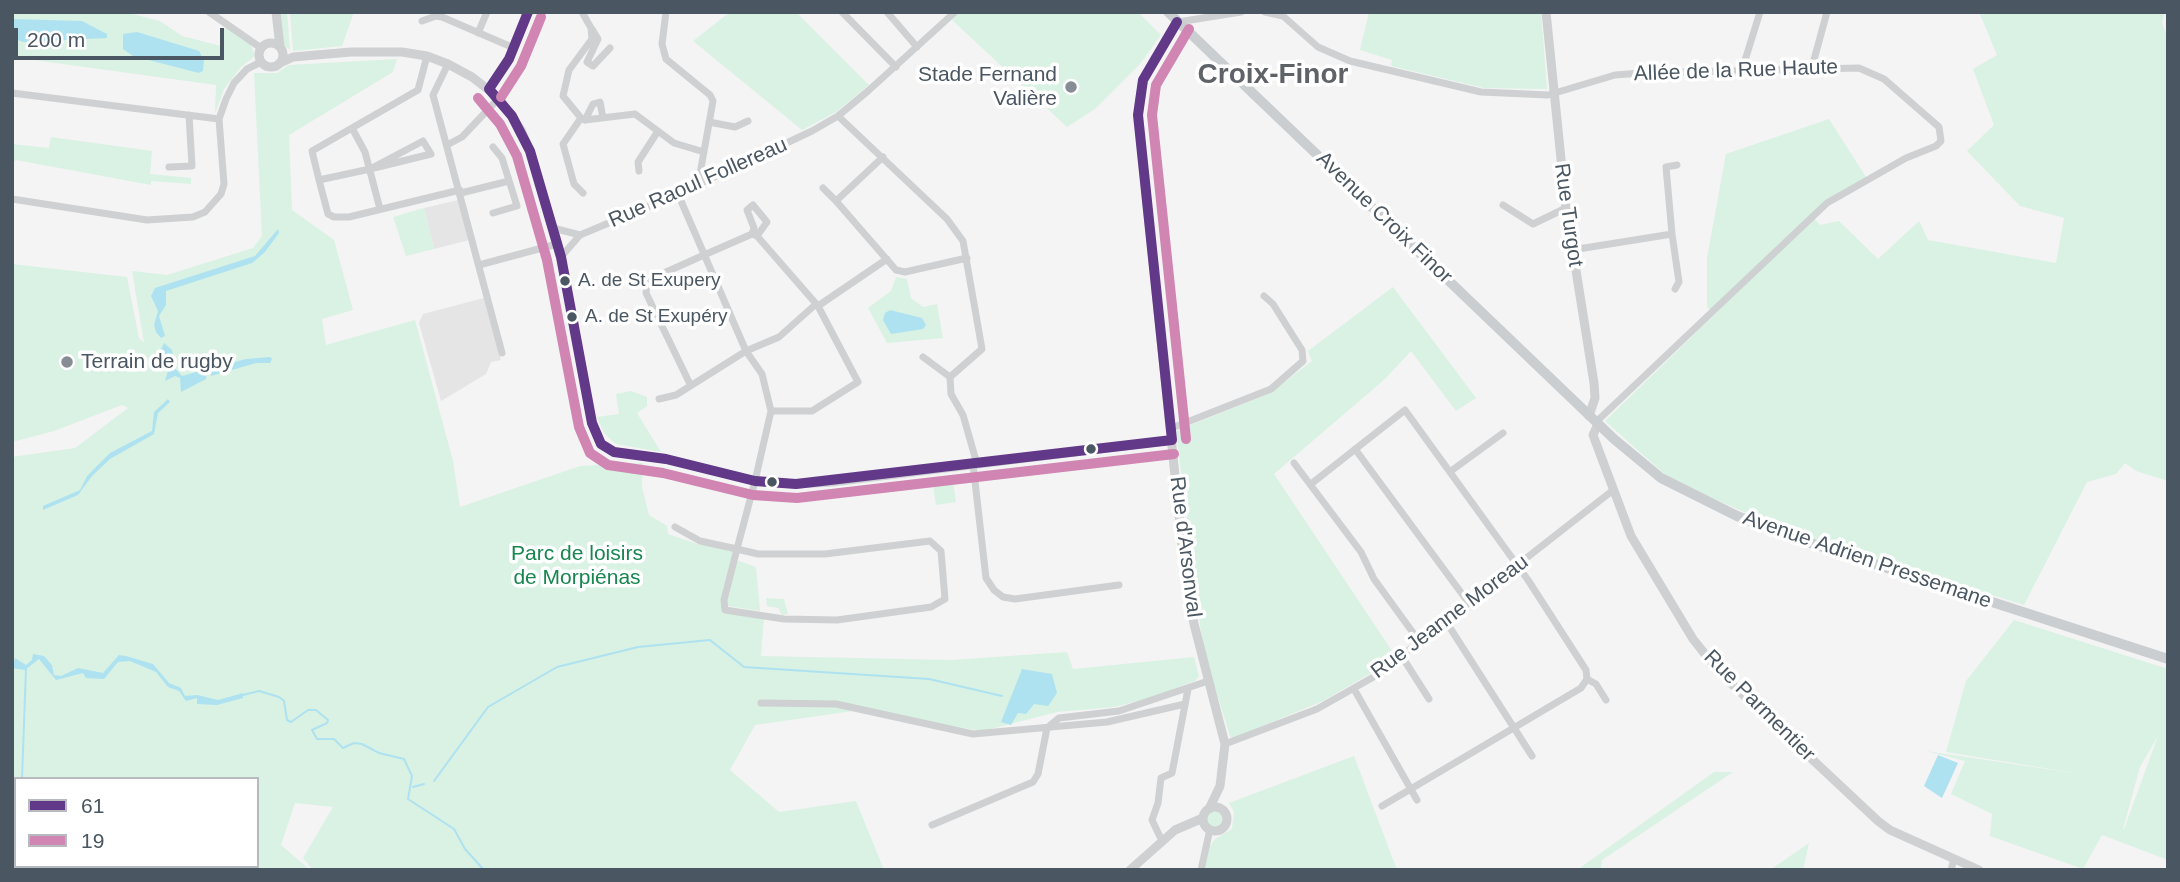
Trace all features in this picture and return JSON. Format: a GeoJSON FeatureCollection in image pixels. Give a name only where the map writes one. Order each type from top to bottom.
{"type":"FeatureCollection","features":[{"type":"Feature","properties":{"kind":"main road","name":"Avenue Croix Finor"},"geometry":{"type":"LineString","coordinates":[[1168,12],[1595,420]]}},
{"type":"Feature","properties":{"kind":"main road","name":"Avenue Adrien Pressemane"},"geometry":{"type":"LineString","coordinates":[[1595,420],[1661,478],[1737,516],[2168,659]]}},
{"type":"Feature","properties":{"kind":"street"},"geometry":{"type":"LineString","coordinates":[[209,12],[265,46],[281,49],[293,57]]}},
{"type":"Feature","properties":{"kind":"street"},"geometry":{"type":"LineString","coordinates":[[276,12],[280,63]]}},
{"type":"Feature","properties":{"kind":"street"},"geometry":{"type":"LineString","coordinates":[[478,33],[487,12]]}},
{"type":"Feature","properties":{"kind":"street"},"geometry":{"type":"LineString","coordinates":[[489,89],[514,48],[528,12]]}},
{"type":"Feature","properties":{"kind":"street"},"geometry":{"type":"LineString","coordinates":[[582,12],[598,39],[587,62],[593,66],[610,48]]}},
{"type":"Feature","properties":{"kind":"street"},"geometry":{"type":"LineString","coordinates":[[842,12],[896,67]]}},
{"type":"Feature","properties":{"kind":"street"},"geometry":{"type":"LineString","coordinates":[[887,12],[917,47]]}},
{"type":"Feature","properties":{"kind":"street","name":"Rue Raoul Follereau"},"geometry":{"type":"LineString","coordinates":[[580,235],[698,185],[838,116],[896,67],[954,12]]}},
{"type":"Feature","properties":{"kind":"street"},"geometry":{"type":"LineString","coordinates":[[1177,22],[1241,12]]}},
{"type":"Feature","properties":{"kind":"street","name":"Allée de la Rue Haute"},"geometry":{"type":"LineString","coordinates":[[1265,12],[1283,16],[1318,47],[1350,61],[1481,92],[1552,94],[1615,75],[1812,67],[1859,68],[1872,73],[1930,118],[1941,133],[1941,141],[1936,146],[1906,158],[1827,203],[1595,420]]}},
{"type":"Feature","properties":{"kind":"street","name":"Rue Turgot"},"geometry":{"type":"LineString","coordinates":[[1546,12],[1552,94],[1566,208],[1594,383],[1595,420]]}},
{"type":"Feature","properties":{"kind":"street"},"geometry":{"type":"LineString","coordinates":[[1742,70],[1760,12]]}},
{"type":"Feature","properties":{"kind":"street"},"geometry":{"type":"LineString","coordinates":[[1812,67],[1827,12]]}},
{"type":"Feature","properties":{"kind":"street"},"geometry":{"type":"LineString","coordinates":[[668,13],[662,44],[666,58],[710,95],[713,101],[698,185]]}},
{"type":"Feature","properties":{"kind":"street"},"geometry":{"type":"LineString","coordinates":[[422,21],[436,16],[442,17],[514,48]]}},
{"type":"Feature","properties":{"kind":"street","name":"Rue d'Arsonval"},"geometry":{"type":"LineString","coordinates":[[1177,22],[1143,80],[1138,114],[1185,572],[1208,681],[1225,744],[1220,786],[1224,811]]}},
{"type":"Feature","properties":{"kind":"street"},"geometry":{"type":"LineString","coordinates":[[591,28],[592,39],[569,71],[564,84],[566,103],[583,119],[642,116],[674,143],[704,152]]}},
{"type":"Feature","properties":{"kind":"street"},"geometry":{"type":"LineString","coordinates":[[12,199],[147,220],[193,218],[212,206],[224,184],[219,118],[234,83],[247,69],[261,62],[265,46],[278,29]]}},
{"type":"Feature","properties":{"kind":"street"},"geometry":{"type":"LineString","coordinates":[[261,62],[268,67],[293,57],[377,50],[428,56],[448,64],[499,98],[521,130],[530,150],[561,257],[592,423],[601,444],[614,452],[666,459],[755,481],[832,482],[1172,440]]}},
{"type":"Feature","properties":{"kind":"street"},"geometry":{"type":"LineString","coordinates":[[428,56],[418,90],[312,151],[328,214],[334,217],[380,209],[509,181]]}},
{"type":"Feature","properties":{"kind":"street"},"geometry":{"type":"LineString","coordinates":[[448,64],[433,95],[502,353]]}},
{"type":"Feature","properties":{"kind":"street"},"geometry":{"type":"LineString","coordinates":[[418,90],[433,95]]}},
{"type":"Feature","properties":{"kind":"street"},"geometry":{"type":"LineString","coordinates":[[12,93],[219,118]]}},
{"type":"Feature","properties":{"kind":"street"},"geometry":{"type":"LineString","coordinates":[[447,145],[462,137],[499,98]]}},
{"type":"Feature","properties":{"kind":"street"},"geometry":{"type":"LineString","coordinates":[[583,193],[574,184],[563,144],[593,104],[600,102],[603,118]]}},
{"type":"Feature","properties":{"kind":"street"},"geometry":{"type":"LineString","coordinates":[[169,167],[192,166],[189,115]]}},
{"type":"Feature","properties":{"kind":"street"},"geometry":{"type":"LineString","coordinates":[[838,116],[947,219],[963,241],[982,349],[950,377]]}},
{"type":"Feature","properties":{"kind":"street"},"geometry":{"type":"LineString","coordinates":[[709,122],[736,127],[748,121]]}},
{"type":"Feature","properties":{"kind":"street"},"geometry":{"type":"LineString","coordinates":[[352,128],[365,152],[380,209]]}},
{"type":"Feature","properties":{"kind":"street"},"geometry":{"type":"LineString","coordinates":[[639,171],[638,162],[658,131]]}},
{"type":"Feature","properties":{"kind":"street"},"geometry":{"type":"LineString","coordinates":[[319,180],[370,169],[431,154],[423,141],[370,169]]}},
{"type":"Feature","properties":{"kind":"street"},"geometry":{"type":"LineString","coordinates":[[493,147],[502,158],[517,206],[493,212]]}},
{"type":"Feature","properties":{"kind":"street"},"geometry":{"type":"LineString","coordinates":[[836,201],[883,157]]}},
{"type":"Feature","properties":{"kind":"street"},"geometry":{"type":"LineString","coordinates":[[702,163],[706,171],[716,176]]}},
{"type":"Feature","properties":{"kind":"street"},"geometry":{"type":"LineString","coordinates":[[1675,289],[1679,282],[1666,167],[1677,165]]}},
{"type":"Feature","properties":{"kind":"street"},"geometry":{"type":"LineString","coordinates":[[823,188],[895,270],[905,272],[967,258]]}},
{"type":"Feature","properties":{"kind":"street"},"geometry":{"type":"LineString","coordinates":[[674,527],[700,541],[737,549],[758,555],[796,555],[930,541],[940,551],[945,599],[931,607],[827,620],[764,617],[725,610],[724,600],[737,549],[755,481],[771,411],[762,374],[746,351],[678,194]]}},
{"type":"Feature","properties":{"kind":"street"},"geometry":{"type":"LineString","coordinates":[[1503,205],[1533,224],[1566,208]]}},
{"type":"Feature","properties":{"kind":"street"},"geometry":{"type":"LineString","coordinates":[[553,228],[580,235],[561,257]]}},
{"type":"Feature","properties":{"kind":"street"},"geometry":{"type":"LineString","coordinates":[[1573,250],[1672,234]]}},
{"type":"Feature","properties":{"kind":"street"},"geometry":{"type":"LineString","coordinates":[[691,384],[646,293],[647,284],[655,277],[755,235],[817,305],[858,382],[812,411],[771,411]]}},
{"type":"Feature","properties":{"kind":"street"},"geometry":{"type":"LineString","coordinates":[[479,265],[557,244]]}},
{"type":"Feature","properties":{"kind":"street"},"geometry":{"type":"LineString","coordinates":[[659,399],[676,395],[746,351],[779,337],[817,305],[887,259]]}},
{"type":"Feature","properties":{"kind":"street"},"geometry":{"type":"LineString","coordinates":[[1171,428],[1271,389],[1304,361],[1303,351],[1273,304],[1264,296]]}},
{"type":"Feature","properties":{"kind":"street"},"geometry":{"type":"LineString","coordinates":[[923,358],[950,377]]}},
{"type":"Feature","properties":{"kind":"street"},"geometry":{"type":"LineString","coordinates":[[950,377],[951,394],[963,415],[975,464],[986,578],[994,590],[1003,597],[1015,599],[1119,585]]}},
{"type":"Feature","properties":{"kind":"street"},"geometry":{"type":"LineString","coordinates":[[1311,484],[1405,410],[1517,565],[1586,670],[1587,679],[1581,688],[1382,806]]}},
{"type":"Feature","properties":{"kind":"street","name":"Rue Parmentier"},"geometry":{"type":"LineString","coordinates":[[1595,420],[1593,435],[1612,491],[1640,553],[1693,639],[1720,673],[1878,821],[1979,870]]}},
{"type":"Feature","properties":{"kind":"street"},"geometry":{"type":"LineString","coordinates":[[1451,471],[1503,433]]}},
{"type":"Feature","properties":{"kind":"street"},"geometry":{"type":"LineString","coordinates":[[1355,449],[1468,602]]}},
{"type":"Feature","properties":{"kind":"street"},"geometry":{"type":"LineString","coordinates":[[1294,463],[1361,552],[1374,579],[1419,641]]}},
{"type":"Feature","properties":{"kind":"street","name":"Rue Jeanne Moreau"},"geometry":{"type":"LineString","coordinates":[[1416,800],[1354,689],[1612,491]]}},
{"type":"Feature","properties":{"kind":"street"},"geometry":{"type":"LineString","coordinates":[[1445,620],[1532,756]]}},
{"type":"Feature","properties":{"kind":"street"},"geometry":{"type":"LineString","coordinates":[[1401,655],[1430,699]]}},
{"type":"Feature","properties":{"kind":"street"},"geometry":{"type":"LineString","coordinates":[[1587,679],[1596,684],[1606,699]]}},
{"type":"Feature","properties":{"kind":"street"},"geometry":{"type":"LineString","coordinates":[[932,825],[1033,782],[1038,774],[1048,728],[1059,718],[1119,711],[1208,681]]}},
{"type":"Feature","properties":{"kind":"street"},"geometry":{"type":"LineString","coordinates":[[1162,841],[1152,820],[1158,803],[1161,778],[1172,773],[1188,689]]}},
{"type":"Feature","properties":{"kind":"street"},"geometry":{"type":"LineString","coordinates":[[1225,744],[1317,709],[1354,689]]}},
{"type":"Feature","properties":{"kind":"street"},"geometry":{"type":"LineString","coordinates":[[761,703],[836,704],[973,734],[1115,721],[1185,704]]}},
{"type":"Feature","properties":{"kind":"street","name":"Rue d'Arsonval"},"geometry":{"type":"LineString","coordinates":[[1206,813],[1220,786]]}},
{"type":"Feature","properties":{"kind":"street"},"geometry":{"type":"LineString","coordinates":[[1130,870],[1186,823],[1219,807],[1224,811],[1225,824],[1220,829],[1210,829]]}},
{"type":"Feature","properties":{"kind":"street"},"geometry":{"type":"LineString","coordinates":[[1201,870],[1210,829],[1206,813]]}},
{"type":"Feature","properties":{"kind":"street"},"geometry":{"type":"LineString","coordinates":[[1951,870],[1954,859]]}},
{"type":"Feature","properties":{"kind":"shaded area"},"geometry":{"type":"Polygon","coordinates":[[[458,200],[469,240],[434,249],[424,208],[458,200]]]}},
{"type":"Feature","properties":{"kind":"shaded area"},"geometry":{"type":"Polygon","coordinates":[[[484,298],[501,360],[491,362],[486,374],[441,401],[419,323],[423,314],[484,298]]]}},
{"type":"Feature","properties":{"kind":"green space"},"geometry":{"type":"Polygon","coordinates":[[[12,12],[125,12],[160,21],[182,36],[221,46],[225,27],[251,45],[255,56],[241,67],[224,89],[215,114],[216,85],[12,57],[12,12]]]}},
{"type":"Feature","properties":{"kind":"green space"},"geometry":{"type":"Polygon","coordinates":[[[278,12],[287,12],[290,50],[284,45],[278,12]]]}},
{"type":"Feature","properties":{"kind":"green space"},"geometry":{"type":"Polygon","coordinates":[[[290,12],[354,12],[342,46],[293,51],[290,12]]]}},
{"type":"Feature","properties":{"kind":"green space"},"geometry":{"type":"Polygon","coordinates":[[[730,12],[796,12],[869,85],[836,112],[802,130],[693,41],[730,12]]]}},
{"type":"Feature","properties":{"kind":"green space","name":"Stade Fernand Valière"},"geometry":{"type":"Polygon","coordinates":[[[959,12],[1138,12],[1161,35],[1140,64],[1095,109],[1067,127],[952,20],[959,12]]]}},
{"type":"Feature","properties":{"kind":"green space"},"geometry":{"type":"Polygon","coordinates":[[[1369,12],[1541,12],[1547,89],[1484,88],[1391,66],[1392,60],[1360,50],[1369,12]]]}},
{"type":"Feature","properties":{"kind":"green space"},"geometry":{"type":"Polygon","coordinates":[[[1979,12],[2165,12],[2162,22],[2168,40],[2168,481],[2136,471],[2125,463],[2116,474],[2087,482],[2024,605],[1793,533],[1691,489],[1669,478],[1605,421],[1814,218],[1820,225],[1839,221],[1878,259],[1919,221],[1928,240],[2056,263],[2064,218],[2020,206],[1967,151],[1994,125],[1973,69],[1997,55],[1979,12]]]}},
{"type":"Feature","properties":{"kind":"green space","name":"Parc de loisirs de Morpiénas"},"geometry":{"type":"Polygon","coordinates":[[[397,59],[393,72],[289,135],[292,210],[334,240],[353,310],[322,319],[326,345],[415,320],[453,461],[460,507],[580,466],[643,463],[642,487],[649,515],[667,526],[668,534],[700,545],[737,549],[725,610],[764,617],[761,656],[951,660],[1067,652],[1073,669],[1194,657],[1199,676],[1195,681],[1150,698],[1114,707],[1057,712],[991,729],[990,732],[853,711],[755,725],[730,770],[779,812],[856,801],[884,870],[313,870],[303,858],[333,807],[295,803],[281,845],[310,870],[12,870],[12,457],[75,448],[128,408],[122,405],[54,431],[12,442],[12,264],[127,277],[139,338],[144,343],[132,271],[167,275],[253,248],[262,236],[254,73],[277,73],[289,65],[397,59]]]}},
{"type":"Feature","properties":{"kind":"green space"},"geometry":{"type":"Polygon","coordinates":[[[1829,119],[1866,177],[1826,201],[1710,311],[1707,306],[1707,258],[1726,154],[1829,119]]]}},
{"type":"Feature","properties":{"kind":"green space"},"geometry":{"type":"Polygon","coordinates":[[[51,137],[152,151],[150,174],[191,178],[191,184],[151,181],[151,185],[16,160],[12,163],[12,144],[49,148],[51,137]]]}},
{"type":"Feature","properties":{"kind":"green space"},"geometry":{"type":"Polygon","coordinates":[[[424,208],[434,249],[406,256],[393,217],[424,208]]]}},
{"type":"Feature","properties":{"kind":"green space"},"geometry":{"type":"Polygon","coordinates":[[[896,277],[907,279],[911,298],[923,307],[937,304],[943,338],[887,343],[868,308],[891,291],[896,277]]]}},
{"type":"Feature","properties":{"kind":"green space"},"geometry":{"type":"Polygon","coordinates":[[[1393,287],[1476,398],[1456,411],[1411,351],[1385,379],[1274,474],[1394,654],[1373,672],[1323,701],[1231,739],[1203,649],[1176,431],[1270,393],[1312,361],[1308,351],[1393,287]]]}},
{"type":"Feature","properties":{"kind":"green space"},"geometry":{"type":"Polygon","coordinates":[[[631,391],[647,397],[647,406],[637,413],[661,452],[616,444],[604,433],[597,417],[619,414],[616,394],[631,391]]]}},
{"type":"Feature","properties":{"kind":"green space"},"geometry":{"type":"Polygon","coordinates":[[[952,475],[956,502],[936,505],[932,478],[952,475]]]}},
{"type":"Feature","properties":{"kind":"green space"},"geometry":{"type":"Polygon","coordinates":[[[736,560],[756,567],[760,611],[728,606],[726,599],[736,560]]]}},
{"type":"Feature","properties":{"kind":"green space"},"geometry":{"type":"Polygon","coordinates":[[[766,598],[784,599],[788,614],[782,615],[778,608],[767,606],[766,598]]]}},
{"type":"Feature","properties":{"kind":"green space"},"geometry":{"type":"Polygon","coordinates":[[[2014,620],[2168,669],[2168,860],[2102,835],[2083,869],[1990,836],[1992,814],[1951,794],[1965,761],[1926,751],[2087,775],[1946,752],[1966,681],[2014,620]],[[2158,736],[2140,767],[2124,829],[2158,736]]]}},
{"type":"Feature","properties":{"kind":"green space"},"geometry":{"type":"Polygon","coordinates":[[[1354,756],[1397,870],[1204,870],[1206,852],[1215,839],[1232,829],[1234,812],[1229,803],[1354,756]]]}},
{"type":"Feature","properties":{"kind":"green space"},"geometry":{"type":"Polygon","coordinates":[[[1714,772],[1733,772],[1602,860],[1601,870],[1577,870],[1714,772]]]}},
{"type":"Feature","properties":{"kind":"green space"},"geometry":{"type":"Polygon","coordinates":[[[1215,811],[1223,819],[1215,827],[1207,819],[1215,811]]]}},
{"type":"Feature","properties":{"kind":"green space"},"geometry":{"type":"Polygon","coordinates":[[[1809,843],[1803,870],[1770,870],[1809,843]]]}},
{"type":"Feature","properties":{"kind":"water"},"geometry":{"type":"Polygon","coordinates":[[[12,19],[82,21],[107,34],[107,38],[23,42],[12,38],[12,19]]]}},
{"type":"Feature","properties":{"kind":"water"},"geometry":{"type":"Polygon","coordinates":[[[137,32],[199,51],[204,60],[203,71],[199,73],[133,56],[123,49],[123,34],[137,32]]]}},
{"type":"Feature","properties":{"kind":"water"},"geometry":{"type":"Polygon","coordinates":[[[278,229],[279,233],[265,252],[252,263],[166,291],[166,305],[159,316],[165,336],[161,338],[154,325],[158,311],[151,296],[155,288],[255,256],[278,229]]]}},
{"type":"Feature","properties":{"kind":"water"},"geometry":{"type":"Polygon","coordinates":[[[890,310],[922,318],[926,325],[923,329],[891,334],[883,320],[885,313],[890,310]]]}},
{"type":"Feature","properties":{"kind":"water"},"geometry":{"type":"Polygon","coordinates":[[[164,343],[172,350],[175,368],[182,376],[207,369],[206,379],[181,392],[180,378],[175,376],[165,381],[169,368],[158,357],[164,343]]]}},
{"type":"Feature","properties":{"kind":"water"},"geometry":{"type":"Polygon","coordinates":[[[270,357],[270,363],[256,363],[211,376],[212,369],[220,366],[246,359],[270,357]]]}},
{"type":"Feature","properties":{"kind":"water"},"geometry":{"type":"Polygon","coordinates":[[[168,399],[170,402],[158,413],[154,434],[110,459],[92,476],[78,495],[43,510],[43,506],[80,490],[87,476],[110,453],[152,431],[154,412],[168,399]]]}},
{"type":"Feature","properties":{"kind":"water"},"geometry":{"type":"Polygon","coordinates":[[[33,654],[44,656],[52,665],[54,675],[61,676],[78,668],[103,673],[119,655],[126,656],[153,664],[169,683],[181,688],[185,696],[197,695],[218,700],[243,693],[243,698],[217,705],[197,704],[197,698],[186,701],[179,691],[168,687],[156,672],[130,661],[118,662],[104,679],[86,678],[83,673],[56,680],[39,659],[25,670],[12,668],[15,658],[26,665],[32,660],[33,654]]]}},
{"type":"Feature","properties":{"kind":"water"},"geometry":{"type":"Polygon","coordinates":[[[1022,669],[1052,674],[1057,693],[1048,706],[1034,704],[1026,714],[1018,713],[1011,725],[1001,722],[1022,669]]]}},
{"type":"Feature","properties":{"kind":"water"},"geometry":{"type":"Polygon","coordinates":[[[1938,755],[1958,763],[1942,798],[1924,786],[1938,755]]]}},
{"type":"Feature","properties":{"kind":"waterway"},"geometry":{"type":"LineString","coordinates":[[434,781],[488,707],[557,667],[638,647],[710,640],[744,667],[929,679],[1002,696]]}},
{"type":"Feature","properties":{"kind":"waterway"},"geometry":{"type":"LineString","coordinates":[[22,777],[26,668]]}},
{"type":"Feature","properties":{"kind":"waterway"},"geometry":{"type":"LineString","coordinates":[[243,695],[259,691],[279,697],[284,701],[287,720],[291,722],[308,710],[316,710],[328,720],[312,730],[317,739],[334,739],[343,748],[354,743],[362,744],[379,753],[404,759],[412,776],[408,799],[454,829],[465,849],[484,870]]}},
{"type":"Feature","properties":{"kind":"waterway"},"geometry":{"type":"LineString","coordinates":[[413,787],[424,784]]}},
{"type":"Feature","properties":{"kind":"transit line","name":"61"},"geometry":{"type":"LineString","coordinates":[[489,89],[509,59],[528,12]]}},
{"type":"Feature","properties":{"kind":"transit line","name":"19"},"geometry":{"type":"LineString","coordinates":[[501,97],[521,66],[541,17]]}},
{"type":"Feature","properties":{"kind":"transit line","name":"61"},"geometry":{"type":"LineString","coordinates":[[1172,440],[1138,115],[1143,80],[1177,22]]}},
{"type":"Feature","properties":{"kind":"transit line","name":"19"},"geometry":{"type":"LineString","coordinates":[[1186,439],[1152,115],[1156,85],[1189,29]]}},
{"type":"Feature","properties":{"kind":"transit line","name":"61"},"geometry":{"type":"LineString","coordinates":[[489,89],[512,116],[530,151],[561,257],[592,423],[601,444],[614,452],[666,459],[755,481],[796,484],[1172,440]]}},
{"type":"Feature","properties":{"kind":"transit line","name":"19"},"geometry":{"type":"LineString","coordinates":[[478,98],[500,124],[517,156],[547,260],[579,427],[590,453],[608,465],[663,473],[753,495],[797,498],[1174,454]]}},
{"type":"Feature","properties":{"kind":"place","name":"Stade Fernand Valière"},"geometry":{"type":"Point","coordinates":[1071,87]}},
{"type":"Feature","properties":{"kind":"place","name":"A. de St Exupery"},"geometry":{"type":"Point","coordinates":[565,281]}},
{"type":"Feature","properties":{"kind":"place","name":"A. de St Exupéry"},"geometry":{"type":"Point","coordinates":[572,317]}},
{"type":"Feature","properties":{"kind":"place","name":"Terrain de rugby"},"geometry":{"type":"Point","coordinates":[67,362]}},
{"type":"Feature","properties":{"kind":"district","name":"Croix-Finor"},"geometry":{"type":"Point","coordinates":[1273,75]}}]}
